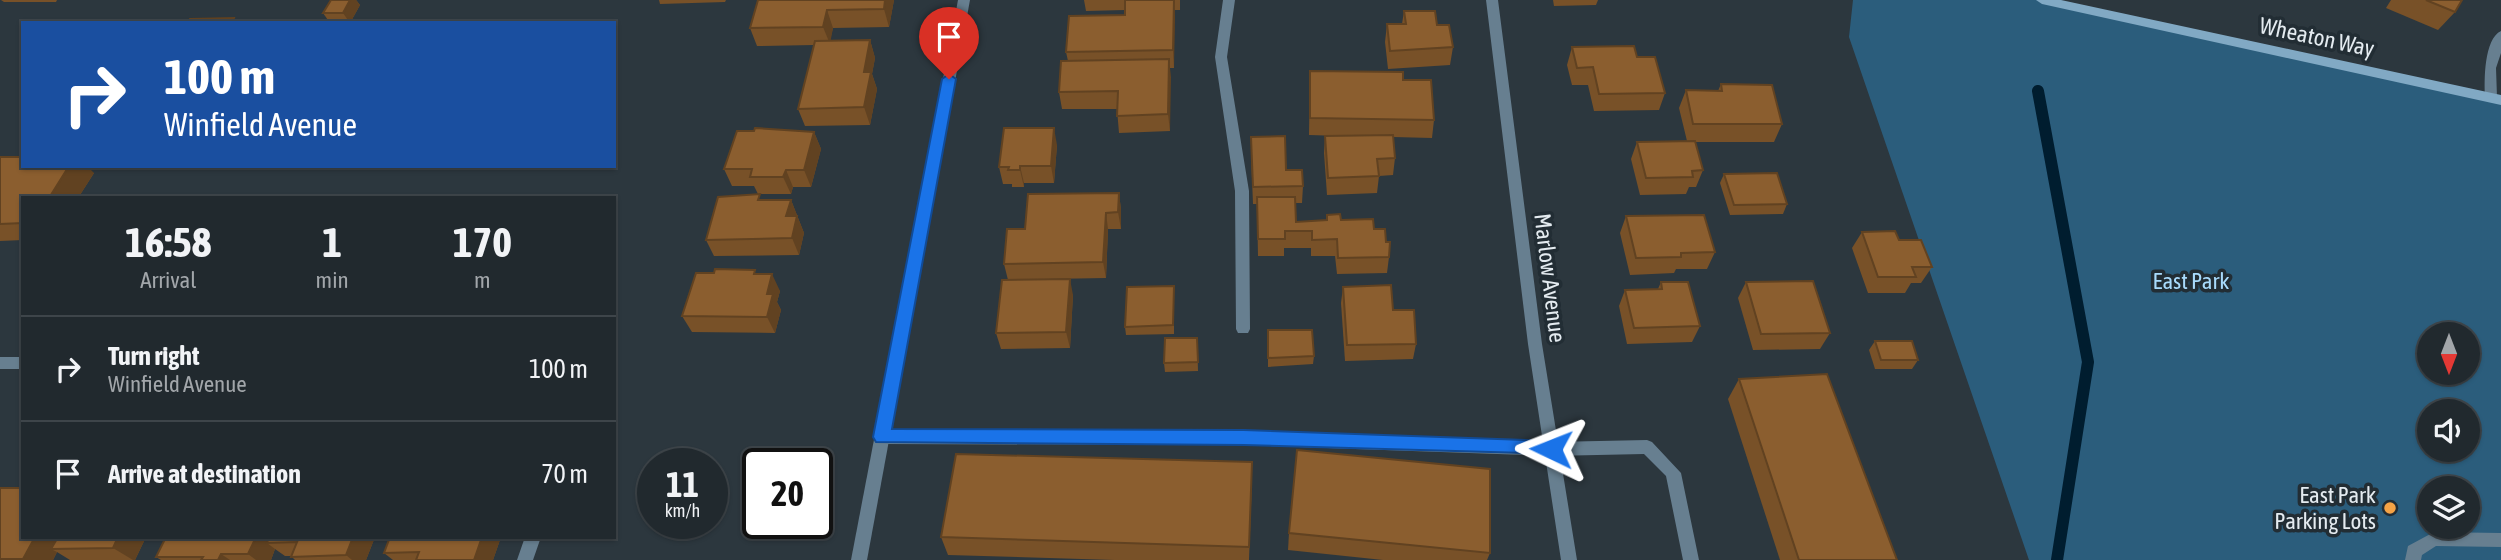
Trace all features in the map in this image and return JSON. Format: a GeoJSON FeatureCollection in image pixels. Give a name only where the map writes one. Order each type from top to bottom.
{"type":"FeatureCollection","features":[{"type":"Feature","properties":{"kind":"main road","name":"Wheaton Way"},"geometry":{"type":"LineString","coordinates":[[2043,0],[2496,99]]}},
{"type":"Feature","properties":{"kind":"street"},"geometry":{"type":"LineString","coordinates":[[859,560],[964,0]]}},
{"type":"Feature","properties":{"kind":"street"},"geometry":{"type":"LineString","coordinates":[[1229,0],[1221,57],[1222,81],[1242,191],[1243,329]]}},
{"type":"Feature","properties":{"kind":"street","name":"Marlow Avenue"},"geometry":{"type":"LineString","coordinates":[[1492,0],[1535,344],[1569,560]]}},
{"type":"Feature","properties":{"kind":"street"},"geometry":{"type":"LineString","coordinates":[[2496,99],[2490,68],[2501,35]]}},
{"type":"Feature","properties":{"kind":"street"},"geometry":{"type":"LineString","coordinates":[[0,363],[21,363]]}},
{"type":"Feature","properties":{"kind":"street"},"geometry":{"type":"LineString","coordinates":[[882,437],[1244,438],[1551,449],[1647,447],[1673,473],[1691,560]]}},
{"type":"Feature","properties":{"kind":"street"},"geometry":{"type":"LineString","coordinates":[[525,560],[532,539]]}},
{"type":"Feature","properties":{"kind":"street"},"geometry":{"type":"LineString","coordinates":[[2413,560],[2414,551],[2434,539],[2501,540]]}},
{"type":"Feature","properties":{"kind":"green space","name":"East Park"},"geometry":{"type":"Polygon","coordinates":[[[1853,0],[2042,0],[2501,100],[2501,560],[2029,560],[1849,37],[1853,0]]]}},
{"type":"Feature","properties":{"kind":"building"},"geometry":{"type":"Polygon","coordinates":[[[331,0],[350,0],[343,13],[323,13],[331,0]]]}},
{"type":"Feature","properties":{"kind":"building"},"geometry":{"type":"Polygon","coordinates":[[[758,0],[885,0],[884,9],[827,10],[823,27],[750,28],[758,0]]]}},
{"type":"Feature","properties":{"kind":"building"},"geometry":{"type":"Polygon","coordinates":[[[1125,0],[1174,0],[1173,50],[1066,52],[1069,16],[1125,15],[1125,0]]]}},
{"type":"Feature","properties":{"kind":"building"},"geometry":{"type":"Polygon","coordinates":[[[2426,0],[2462,0],[2455,12],[2426,0]]]}},
{"type":"Feature","properties":{"kind":"building"},"geometry":{"type":"Polygon","coordinates":[[[1404,11],[1435,11],[1437,25],[1449,25],[1453,47],[1390,51],[1387,24],[1406,24],[1404,11]]]}},
{"type":"Feature","properties":{"kind":"building"},"geometry":{"type":"Polygon","coordinates":[[[234,18],[233,21],[188,21],[234,18]]]}},
{"type":"Feature","properties":{"kind":"building"},"geometry":{"type":"Polygon","coordinates":[[[870,40],[864,72],[871,72],[864,107],[798,109],[815,41],[870,40]]]}},
{"type":"Feature","properties":{"kind":"building"},"geometry":{"type":"Polygon","coordinates":[[[1634,46],[1637,57],[1655,57],[1665,93],[1599,94],[1593,67],[1577,68],[1572,47],[1634,46]]]}},
{"type":"Feature","properties":{"kind":"building"},"geometry":{"type":"Polygon","coordinates":[[[1169,59],[1168,114],[1117,116],[1118,91],[1059,92],[1061,61],[1169,59]]]}},
{"type":"Feature","properties":{"kind":"building"},"geometry":{"type":"Polygon","coordinates":[[[1310,71],[1403,72],[1403,80],[1431,80],[1434,120],[1310,118],[1310,71]]]}},
{"type":"Feature","properties":{"kind":"building"},"geometry":{"type":"Polygon","coordinates":[[[1721,84],[1772,85],[1782,124],[1693,124],[1686,90],[1722,91],[1721,84]]]}},
{"type":"Feature","properties":{"kind":"building"},"geometry":{"type":"Polygon","coordinates":[[[755,128],[814,132],[804,170],[786,170],[783,177],[750,177],[752,169],[724,169],[737,131],[754,131],[755,128]]]}},
{"type":"Feature","properties":{"kind":"building"},"geometry":{"type":"Polygon","coordinates":[[[1004,128],[1054,128],[1051,166],[1020,166],[1020,170],[999,167],[1004,128]]]}},
{"type":"Feature","properties":{"kind":"building"},"geometry":{"type":"Polygon","coordinates":[[[1393,135],[1395,158],[1377,159],[1379,176],[1328,178],[1325,136],[1393,135]]]}},
{"type":"Feature","properties":{"kind":"building"},"geometry":{"type":"Polygon","coordinates":[[[1285,136],[1286,170],[1302,170],[1303,186],[1253,187],[1251,137],[1285,136]]]}},
{"type":"Feature","properties":{"kind":"building"},"geometry":{"type":"Polygon","coordinates":[[[1695,141],[1703,170],[1692,171],[1693,177],[1646,178],[1637,142],[1695,141]]]}},
{"type":"Feature","properties":{"kind":"building"},"geometry":{"type":"Polygon","coordinates":[[[0,157],[21,157],[21,168],[68,168],[50,196],[21,196],[21,223],[0,224],[0,157]]]}},
{"type":"Feature","properties":{"kind":"building"},"geometry":{"type":"Polygon","coordinates":[[[1777,173],[1787,204],[1734,205],[1724,174],[1777,173]]]}},
{"type":"Feature","properties":{"kind":"building"},"geometry":{"type":"Polygon","coordinates":[[[1119,193],[1118,212],[1106,213],[1103,262],[1004,264],[1007,229],[1025,229],[1028,194],[1119,193]]]}},
{"type":"Feature","properties":{"kind":"building"},"geometry":{"type":"Polygon","coordinates":[[[760,194],[758,200],[791,200],[786,216],[797,216],[792,238],[706,240],[718,197],[760,194]]]}},
{"type":"Feature","properties":{"kind":"building"},"geometry":{"type":"Polygon","coordinates":[[[1257,197],[1295,197],[1296,222],[1327,220],[1327,215],[1340,214],[1341,220],[1373,219],[1374,229],[1385,229],[1386,242],[1390,242],[1389,257],[1338,258],[1337,239],[1312,240],[1312,231],[1285,231],[1285,239],[1258,239],[1257,197]]]}},
{"type":"Feature","properties":{"kind":"building"},"geometry":{"type":"Polygon","coordinates":[[[1704,215],[1715,252],[1681,253],[1681,257],[1636,258],[1626,216],[1704,215]]]}},
{"type":"Feature","properties":{"kind":"building"},"geometry":{"type":"Polygon","coordinates":[[[1895,231],[1899,240],[1921,240],[1932,267],[1912,267],[1916,277],[1878,277],[1862,232],[1895,231]]]}},
{"type":"Feature","properties":{"kind":"building"},"geometry":{"type":"Polygon","coordinates":[[[715,269],[755,270],[754,274],[772,274],[767,294],[773,294],[767,317],[682,316],[696,273],[714,273],[715,269]]]}},
{"type":"Feature","properties":{"kind":"building"},"geometry":{"type":"Polygon","coordinates":[[[1070,279],[1066,332],[996,333],[1002,280],[1070,279]]]}},
{"type":"Feature","properties":{"kind":"building"},"geometry":{"type":"Polygon","coordinates":[[[1813,281],[1830,333],[1761,334],[1746,282],[1813,281]]]}},
{"type":"Feature","properties":{"kind":"building"},"geometry":{"type":"Polygon","coordinates":[[[1661,282],[1688,282],[1700,326],[1634,328],[1625,290],[1662,289],[1661,282]]]}},
{"type":"Feature","properties":{"kind":"building"},"geometry":{"type":"Polygon","coordinates":[[[1391,285],[1393,310],[1414,310],[1416,344],[1347,345],[1343,287],[1391,285]]]}},
{"type":"Feature","properties":{"kind":"building"},"geometry":{"type":"Polygon","coordinates":[[[1174,286],[1173,325],[1125,327],[1127,287],[1174,286]]]}},
{"type":"Feature","properties":{"kind":"building"},"geometry":{"type":"Polygon","coordinates":[[[1268,330],[1312,330],[1314,356],[1268,358],[1268,330]]]}},
{"type":"Feature","properties":{"kind":"building"},"geometry":{"type":"Polygon","coordinates":[[[1165,338],[1197,338],[1198,362],[1164,363],[1165,338]]]}},
{"type":"Feature","properties":{"kind":"building"},"geometry":{"type":"Polygon","coordinates":[[[1875,341],[1912,341],[1918,360],[1881,360],[1875,341]]]}},
{"type":"Feature","properties":{"kind":"building"},"geometry":{"type":"Polygon","coordinates":[[[1827,374],[1897,560],[1799,560],[1739,379],[1827,374]]]}},
{"type":"Feature","properties":{"kind":"building"},"geometry":{"type":"Polygon","coordinates":[[[1297,450],[1490,469],[1490,553],[1289,533],[1297,450]]]}},
{"type":"Feature","properties":{"kind":"building"},"geometry":{"type":"Polygon","coordinates":[[[956,454],[1252,462],[1249,547],[941,537],[956,454]]]}},
{"type":"Feature","properties":{"kind":"building"},"geometry":{"type":"Polygon","coordinates":[[[0,488],[21,488],[21,539],[34,539],[23,559],[0,559],[0,488]]]}},
{"type":"Feature","properties":{"kind":"building"},"geometry":{"type":"Polygon","coordinates":[[[57,539],[117,539],[113,548],[51,549],[57,539]]]}},
{"type":"Feature","properties":{"kind":"building"},"geometry":{"type":"Polygon","coordinates":[[[165,539],[255,539],[248,554],[221,554],[218,560],[201,560],[203,557],[156,557],[165,539]]]}},
{"type":"Feature","properties":{"kind":"building"},"geometry":{"type":"Polygon","coordinates":[[[268,539],[352,539],[346,555],[291,557],[297,542],[267,543],[268,539]]]}},
{"type":"Feature","properties":{"kind":"building"},"geometry":{"type":"Polygon","coordinates":[[[389,539],[481,539],[474,560],[416,560],[419,552],[384,553],[389,539]]]}},
{"type":"Feature","properties":{"kind":"waterway"},"geometry":{"type":"LineString","coordinates":[[2038,91],[2088,362],[2057,560]]}},
{"type":"Feature","properties":{"kind":"place","name":"East Park Parking Lots"},"geometry":{"type":"Point","coordinates":[2390,508]}},
{"type":"Feature","properties":{"kind":"route"},"geometry":{"type":"LineString","coordinates":[[949,79],[882,437],[1244,438],[1551,449]]}}]}
